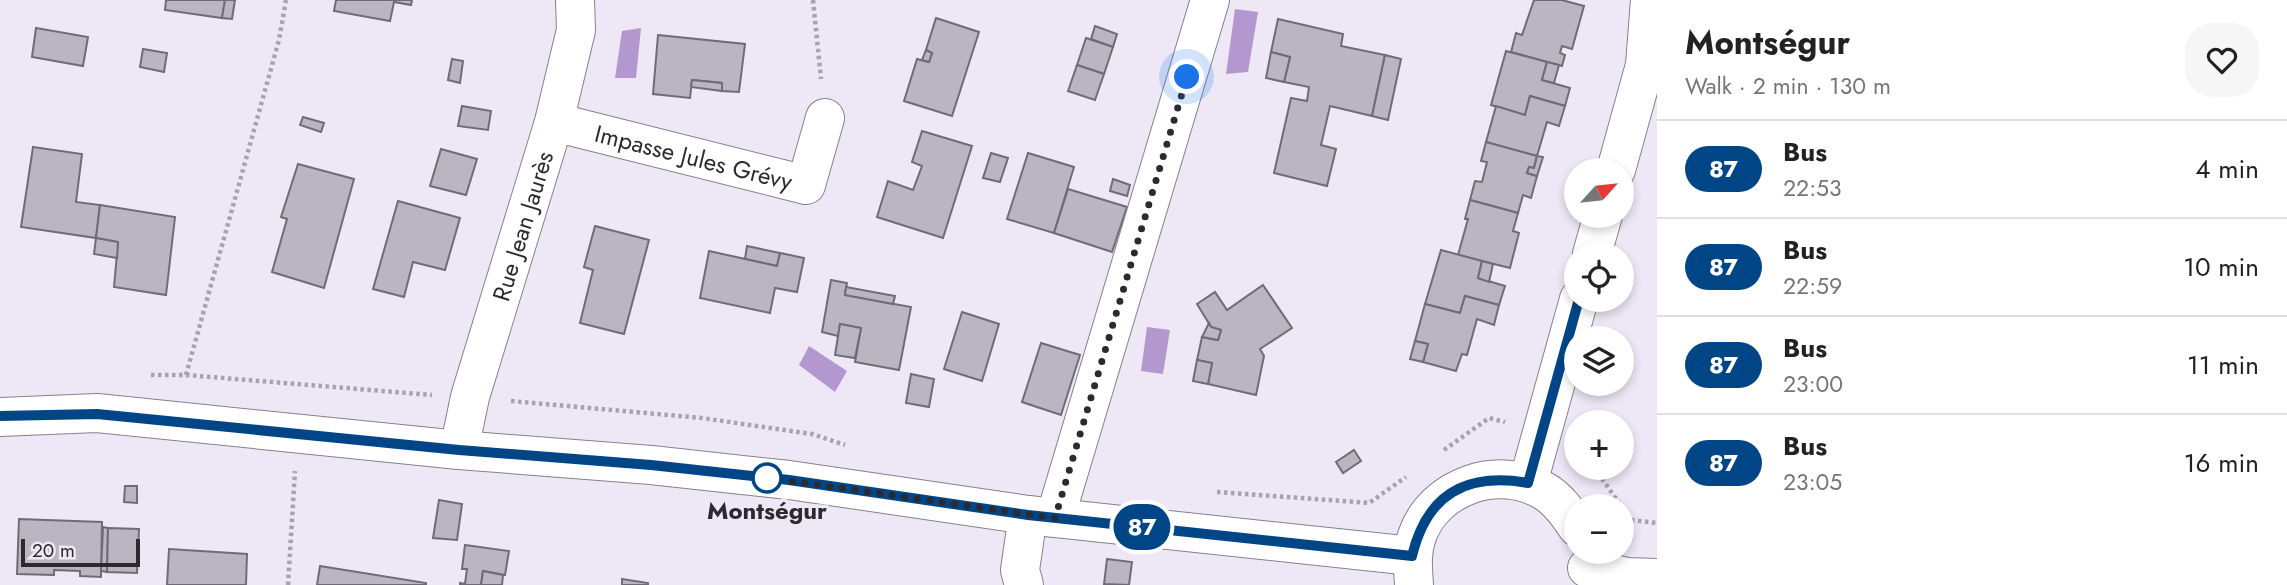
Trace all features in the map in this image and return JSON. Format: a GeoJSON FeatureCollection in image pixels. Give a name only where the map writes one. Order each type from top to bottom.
{"type":"FeatureCollection","features":[{"type":"Feature","properties":{"kind":"street","name":"Rue Jean Jaurès"},"geometry":{"type":"LineString","coordinates":[[459,450],[470,397],[554,122],[576,30],[575,0]]}},
{"type":"Feature","properties":{"kind":"street"},"geometry":{"type":"LineString","coordinates":[[1024,585],[1020,570],[1042,517],[1210,0]]}},
{"type":"Feature","properties":{"kind":"street"},"geometry":{"type":"LineString","coordinates":[[1619,158],[1646,65],[1650,0]]}},
{"type":"Feature","properties":{"kind":"street","name":"Impasse Jules Grévy"},"geometry":{"type":"LineString","coordinates":[[554,122],[806,185],[825,118]]}},
{"type":"Feature","properties":{"kind":"street"},"geometry":{"type":"LineString","coordinates":[[1528,483],[1575,312]]}},
{"type":"Feature","properties":{"kind":"street"},"geometry":{"type":"LineString","coordinates":[[0,416],[97,414],[789,480],[1413,571],[1417,535],[1428,515],[1444,498],[1462,487],[1483,480],[1505,479],[1528,483],[1544,491],[1564,509]]}},
{"type":"Feature","properties":{"kind":"street"},"geometry":{"type":"LineString","coordinates":[[1586,568],[1627,577],[1657,578]]}},
{"type":"Feature","properties":{"kind":"path"},"geometry":{"type":"LineString","coordinates":[[186,375],[279,40],[286,0]]}},
{"type":"Feature","properties":{"kind":"path"},"geometry":{"type":"LineString","coordinates":[[813,0],[825,118]]}},
{"type":"Feature","properties":{"kind":"path"},"geometry":{"type":"LineString","coordinates":[[288,585],[297,432]]}},
{"type":"Feature","properties":{"kind":"path"},"geometry":{"type":"LineString","coordinates":[[1634,520],[1657,523]]}},
{"type":"Feature","properties":{"kind":"shaded area"},"geometry":{"type":"Polygon","coordinates":[[[1235,9],[1258,12],[1248,72],[1226,74],[1235,9]]]}},
{"type":"Feature","properties":{"kind":"shaded area"},"geometry":{"type":"Polygon","coordinates":[[[641,28],[636,78],[615,78],[622,31],[641,28]]]}},
{"type":"Feature","properties":{"kind":"shaded area"},"geometry":{"type":"Polygon","coordinates":[[[1147,327],[1170,330],[1163,374],[1141,371],[1147,327]]]}},
{"type":"Feature","properties":{"kind":"shaded area"},"geometry":{"type":"Polygon","coordinates":[[[809,346],[847,371],[835,392],[799,365],[809,346]]]}},
{"type":"Feature","properties":{"kind":"building"},"geometry":{"type":"Polygon","coordinates":[[[166,0],[225,0],[222,18],[165,10],[166,0]]]}},
{"type":"Feature","properties":{"kind":"building"},"geometry":{"type":"Polygon","coordinates":[[[225,0],[235,0],[232,19],[222,18],[225,0]]]}},
{"type":"Feature","properties":{"kind":"building"},"geometry":{"type":"Polygon","coordinates":[[[336,0],[412,0],[411,5],[394,2],[390,21],[334,11],[336,0]]]}},
{"type":"Feature","properties":{"kind":"building"},"geometry":{"type":"Polygon","coordinates":[[[1534,0],[1562,0],[1584,6],[1572,49],[1562,46],[1560,53],[1565,55],[1562,66],[1511,52],[1516,33],[1522,35],[1534,0]]]}},
{"type":"Feature","properties":{"kind":"building"},"geometry":{"type":"Polygon","coordinates":[[[936,18],[979,32],[952,116],[904,101],[917,59],[929,62],[932,53],[926,50],[936,18]]]}},
{"type":"Feature","properties":{"kind":"building"},"geometry":{"type":"Polygon","coordinates":[[[1278,19],[1343,34],[1341,46],[1385,55],[1372,116],[1330,106],[1321,145],[1336,149],[1327,186],[1274,173],[1291,98],[1307,101],[1309,87],[1284,82],[1290,57],[1271,52],[1278,19]]]}},
{"type":"Feature","properties":{"kind":"building"},"geometry":{"type":"Polygon","coordinates":[[[1095,26],[1117,34],[1113,47],[1091,39],[1095,26]]]}},
{"type":"Feature","properties":{"kind":"building"},"geometry":{"type":"Polygon","coordinates":[[[36,28],[88,37],[83,66],[32,57],[36,28]]]}},
{"type":"Feature","properties":{"kind":"building"},"geometry":{"type":"Polygon","coordinates":[[[658,35],[745,44],[739,92],[722,91],[722,83],[692,80],[690,98],[653,94],[658,35]]]}},
{"type":"Feature","properties":{"kind":"building"},"geometry":{"type":"Polygon","coordinates":[[[1086,38],[1113,47],[1104,74],[1077,65],[1086,38]]]}},
{"type":"Feature","properties":{"kind":"building"},"geometry":{"type":"Polygon","coordinates":[[[143,49],[167,53],[164,72],[140,67],[143,49]]]}},
{"type":"Feature","properties":{"kind":"building"},"geometry":{"type":"Polygon","coordinates":[[[926,50],[932,53],[929,62],[922,60],[926,50]]]}},
{"type":"Feature","properties":{"kind":"building"},"geometry":{"type":"Polygon","coordinates":[[[1506,51],[1547,62],[1542,80],[1570,88],[1565,106],[1530,96],[1525,115],[1491,105],[1506,51]]]}},
{"type":"Feature","properties":{"kind":"building"},"geometry":{"type":"Polygon","coordinates":[[[1271,52],[1290,57],[1284,82],[1266,78],[1271,52]]]}},
{"type":"Feature","properties":{"kind":"building"},"geometry":{"type":"Polygon","coordinates":[[[1385,55],[1401,59],[1388,120],[1372,116],[1385,55]]]}},
{"type":"Feature","properties":{"kind":"building"},"geometry":{"type":"Polygon","coordinates":[[[452,59],[463,61],[460,83],[448,80],[452,59]]]}},
{"type":"Feature","properties":{"kind":"building"},"geometry":{"type":"Polygon","coordinates":[[[1547,62],[1559,65],[1554,83],[1542,80],[1547,62]]]}},
{"type":"Feature","properties":{"kind":"building"},"geometry":{"type":"Polygon","coordinates":[[[1077,65],[1104,74],[1095,100],[1068,91],[1077,65]]]}},
{"type":"Feature","properties":{"kind":"building"},"geometry":{"type":"Polygon","coordinates":[[[692,80],[722,83],[722,91],[691,87],[692,80]]]}},
{"type":"Feature","properties":{"kind":"building"},"geometry":{"type":"Polygon","coordinates":[[[1530,96],[1565,106],[1559,126],[1547,122],[1537,156],[1486,142],[1496,106],[1525,115],[1530,96]]]}},
{"type":"Feature","properties":{"kind":"building"},"geometry":{"type":"Polygon","coordinates":[[[462,106],[491,111],[488,130],[458,126],[462,106]]]}},
{"type":"Feature","properties":{"kind":"building"},"geometry":{"type":"Polygon","coordinates":[[[303,117],[324,123],[321,132],[300,125],[303,117]]]}},
{"type":"Feature","properties":{"kind":"building"},"geometry":{"type":"Polygon","coordinates":[[[922,131],[972,146],[943,238],[877,217],[888,181],[913,190],[922,166],[912,162],[922,131]]]}},
{"type":"Feature","properties":{"kind":"building"},"geometry":{"type":"Polygon","coordinates":[[[1486,142],[1537,156],[1534,168],[1529,167],[1527,173],[1537,176],[1531,198],[1523,195],[1518,213],[1470,200],[1475,181],[1482,182],[1487,162],[1481,161],[1486,142]]]}},
{"type":"Feature","properties":{"kind":"building"},"geometry":{"type":"Polygon","coordinates":[[[33,147],[82,154],[76,202],[100,205],[96,238],[21,227],[33,147]]]}},
{"type":"Feature","properties":{"kind":"building"},"geometry":{"type":"Polygon","coordinates":[[[441,149],[477,159],[466,195],[430,186],[441,149]]]}},
{"type":"Feature","properties":{"kind":"building"},"geometry":{"type":"Polygon","coordinates":[[[991,153],[1008,158],[1000,182],[983,178],[991,153]]]}},
{"type":"Feature","properties":{"kind":"building"},"geometry":{"type":"Polygon","coordinates":[[[1028,153],[1074,167],[1054,233],[1007,219],[1028,153]]]}},
{"type":"Feature","properties":{"kind":"building"},"geometry":{"type":"Polygon","coordinates":[[[1537,156],[1543,157],[1537,176],[1527,173],[1529,167],[1534,168],[1537,156]]]}},
{"type":"Feature","properties":{"kind":"building"},"geometry":{"type":"Polygon","coordinates":[[[298,164],[354,179],[324,288],[272,272],[287,219],[281,217],[298,164]]]}},
{"type":"Feature","properties":{"kind":"building"},"geometry":{"type":"Polygon","coordinates":[[[1113,179],[1130,185],[1127,196],[1110,191],[1113,179]]]}},
{"type":"Feature","properties":{"kind":"building"},"geometry":{"type":"Polygon","coordinates":[[[1068,189],[1127,207],[1112,252],[1054,233],[1068,189]]]}},
{"type":"Feature","properties":{"kind":"building"},"geometry":{"type":"Polygon","coordinates":[[[1470,200],[1518,213],[1513,231],[1519,233],[1510,268],[1458,255],[1470,200]]]}},
{"type":"Feature","properties":{"kind":"building"},"geometry":{"type":"Polygon","coordinates":[[[398,201],[460,218],[445,270],[413,262],[404,297],[373,289],[398,201]]]}},
{"type":"Feature","properties":{"kind":"building"},"geometry":{"type":"Polygon","coordinates":[[[100,205],[175,217],[166,295],[114,287],[118,242],[96,238],[100,205]]]}},
{"type":"Feature","properties":{"kind":"building"},"geometry":{"type":"Polygon","coordinates":[[[595,226],[649,240],[624,334],[580,323],[593,270],[584,267],[595,226]]]}},
{"type":"Feature","properties":{"kind":"building"},"geometry":{"type":"Polygon","coordinates":[[[96,238],[118,242],[117,258],[94,254],[96,238]]]}},
{"type":"Feature","properties":{"kind":"building"},"geometry":{"type":"Polygon","coordinates":[[[747,246],[780,253],[777,266],[745,259],[747,246]]]}},
{"type":"Feature","properties":{"kind":"building"},"geometry":{"type":"Polygon","coordinates":[[[1441,250],[1482,261],[1478,278],[1505,286],[1499,305],[1465,296],[1460,313],[1425,304],[1441,250]]]}},
{"type":"Feature","properties":{"kind":"building"},"geometry":{"type":"Polygon","coordinates":[[[709,251],[777,266],[780,253],[804,258],[797,292],[775,288],[770,313],[700,298],[709,251]]]}},
{"type":"Feature","properties":{"kind":"building"},"geometry":{"type":"Polygon","coordinates":[[[1482,261],[1493,264],[1489,282],[1478,278],[1482,261]]]}},
{"type":"Feature","properties":{"kind":"building"},"geometry":{"type":"Polygon","coordinates":[[[831,280],[847,283],[845,295],[911,307],[899,370],[855,362],[861,328],[840,324],[838,336],[822,332],[831,280]]]}},
{"type":"Feature","properties":{"kind":"building"},"geometry":{"type":"Polygon","coordinates":[[[1263,285],[1292,328],[1260,349],[1264,356],[1256,395],[1208,384],[1212,363],[1197,360],[1202,337],[1218,340],[1221,330],[1211,327],[1197,304],[1215,292],[1227,310],[1263,285]]]}},
{"type":"Feature","properties":{"kind":"building"},"geometry":{"type":"Polygon","coordinates":[[[846,287],[895,296],[893,304],[845,295],[846,287]]]}},
{"type":"Feature","properties":{"kind":"building"},"geometry":{"type":"Polygon","coordinates":[[[1465,296],[1499,305],[1494,325],[1477,319],[1467,355],[1462,354],[1456,371],[1423,362],[1428,344],[1415,341],[1425,304],[1460,313],[1465,296]]]}},
{"type":"Feature","properties":{"kind":"building"},"geometry":{"type":"Polygon","coordinates":[[[962,312],[999,324],[982,381],[944,369],[962,312]]]}},
{"type":"Feature","properties":{"kind":"building"},"geometry":{"type":"Polygon","coordinates":[[[1209,323],[1211,327],[1221,330],[1218,340],[1202,337],[1209,323]]]}},
{"type":"Feature","properties":{"kind":"building"},"geometry":{"type":"Polygon","coordinates":[[[840,324],[861,328],[855,358],[835,355],[840,324]]]}},
{"type":"Feature","properties":{"kind":"building"},"geometry":{"type":"Polygon","coordinates":[[[1415,341],[1428,344],[1423,362],[1410,359],[1415,341]]]}},
{"type":"Feature","properties":{"kind":"building"},"geometry":{"type":"Polygon","coordinates":[[[1041,343],[1080,355],[1061,415],[1022,402],[1041,343]]]}},
{"type":"Feature","properties":{"kind":"building"},"geometry":{"type":"Polygon","coordinates":[[[1197,360],[1212,363],[1208,384],[1193,381],[1197,360]]]}},
{"type":"Feature","properties":{"kind":"building"},"geometry":{"type":"Polygon","coordinates":[[[911,374],[934,379],[929,407],[906,403],[911,374]]]}},
{"type":"Feature","properties":{"kind":"building"},"geometry":{"type":"Polygon","coordinates":[[[1354,450],[1361,461],[1343,473],[1336,462],[1354,450]]]}},
{"type":"Feature","properties":{"kind":"building"},"geometry":{"type":"Polygon","coordinates":[[[125,486],[137,486],[137,503],[124,502],[125,486]]]}},
{"type":"Feature","properties":{"kind":"building"},"geometry":{"type":"Polygon","coordinates":[[[439,500],[462,504],[457,540],[433,538],[439,500]]]}},
{"type":"Feature","properties":{"kind":"building"},"geometry":{"type":"Polygon","coordinates":[[[19,519],[102,522],[101,577],[80,576],[80,571],[54,570],[54,575],[17,574],[19,519]]]}},
{"type":"Feature","properties":{"kind":"building"},"geometry":{"type":"Polygon","coordinates":[[[103,527],[108,528],[107,572],[101,571],[103,527]]]}},
{"type":"Feature","properties":{"kind":"building"},"geometry":{"type":"Polygon","coordinates":[[[108,528],[139,529],[137,573],[107,572],[108,528]]]}},
{"type":"Feature","properties":{"kind":"building"},"geometry":{"type":"Polygon","coordinates":[[[465,545],[509,551],[505,575],[483,571],[481,585],[460,585],[465,584],[467,569],[462,569],[465,545]]]}},
{"type":"Feature","properties":{"kind":"building"},"geometry":{"type":"Polygon","coordinates":[[[169,549],[247,554],[246,585],[167,585],[169,549]]]}},
{"type":"Feature","properties":{"kind":"building"},"geometry":{"type":"Polygon","coordinates":[[[1107,559],[1132,562],[1129,585],[1104,584],[1107,559]]]}},
{"type":"Feature","properties":{"kind":"building"},"geometry":{"type":"Polygon","coordinates":[[[320,566],[426,583],[426,585],[317,585],[320,566]]]}},
{"type":"Feature","properties":{"kind":"building"},"geometry":{"type":"Polygon","coordinates":[[[483,571],[503,575],[502,585],[481,585],[483,571]]]}},
{"type":"Feature","properties":{"kind":"building"},"geometry":{"type":"Polygon","coordinates":[[[622,579],[648,583],[648,585],[622,585],[622,579]]]}},
{"type":"Feature","properties":{"kind":"bus line","name":"87"},"geometry":{"type":"LineString","coordinates":[[0,416],[97,414],[459,450],[651,465],[789,480],[1028,515],[1412,556],[1417,535],[1428,515],[1444,498],[1462,487],[1483,480],[1505,479],[1528,483],[1575,312]]}},
{"type":"Feature","properties":{"kind":"place","name":"Montségur"},"geometry":{"type":"Point","coordinates":[767,478]}},
{"type":"Feature","properties":{"kind":"route"},"geometry":{"type":"LineString","coordinates":[[767,478],[761,477],[1055,518],[1187,77]]}}]}
